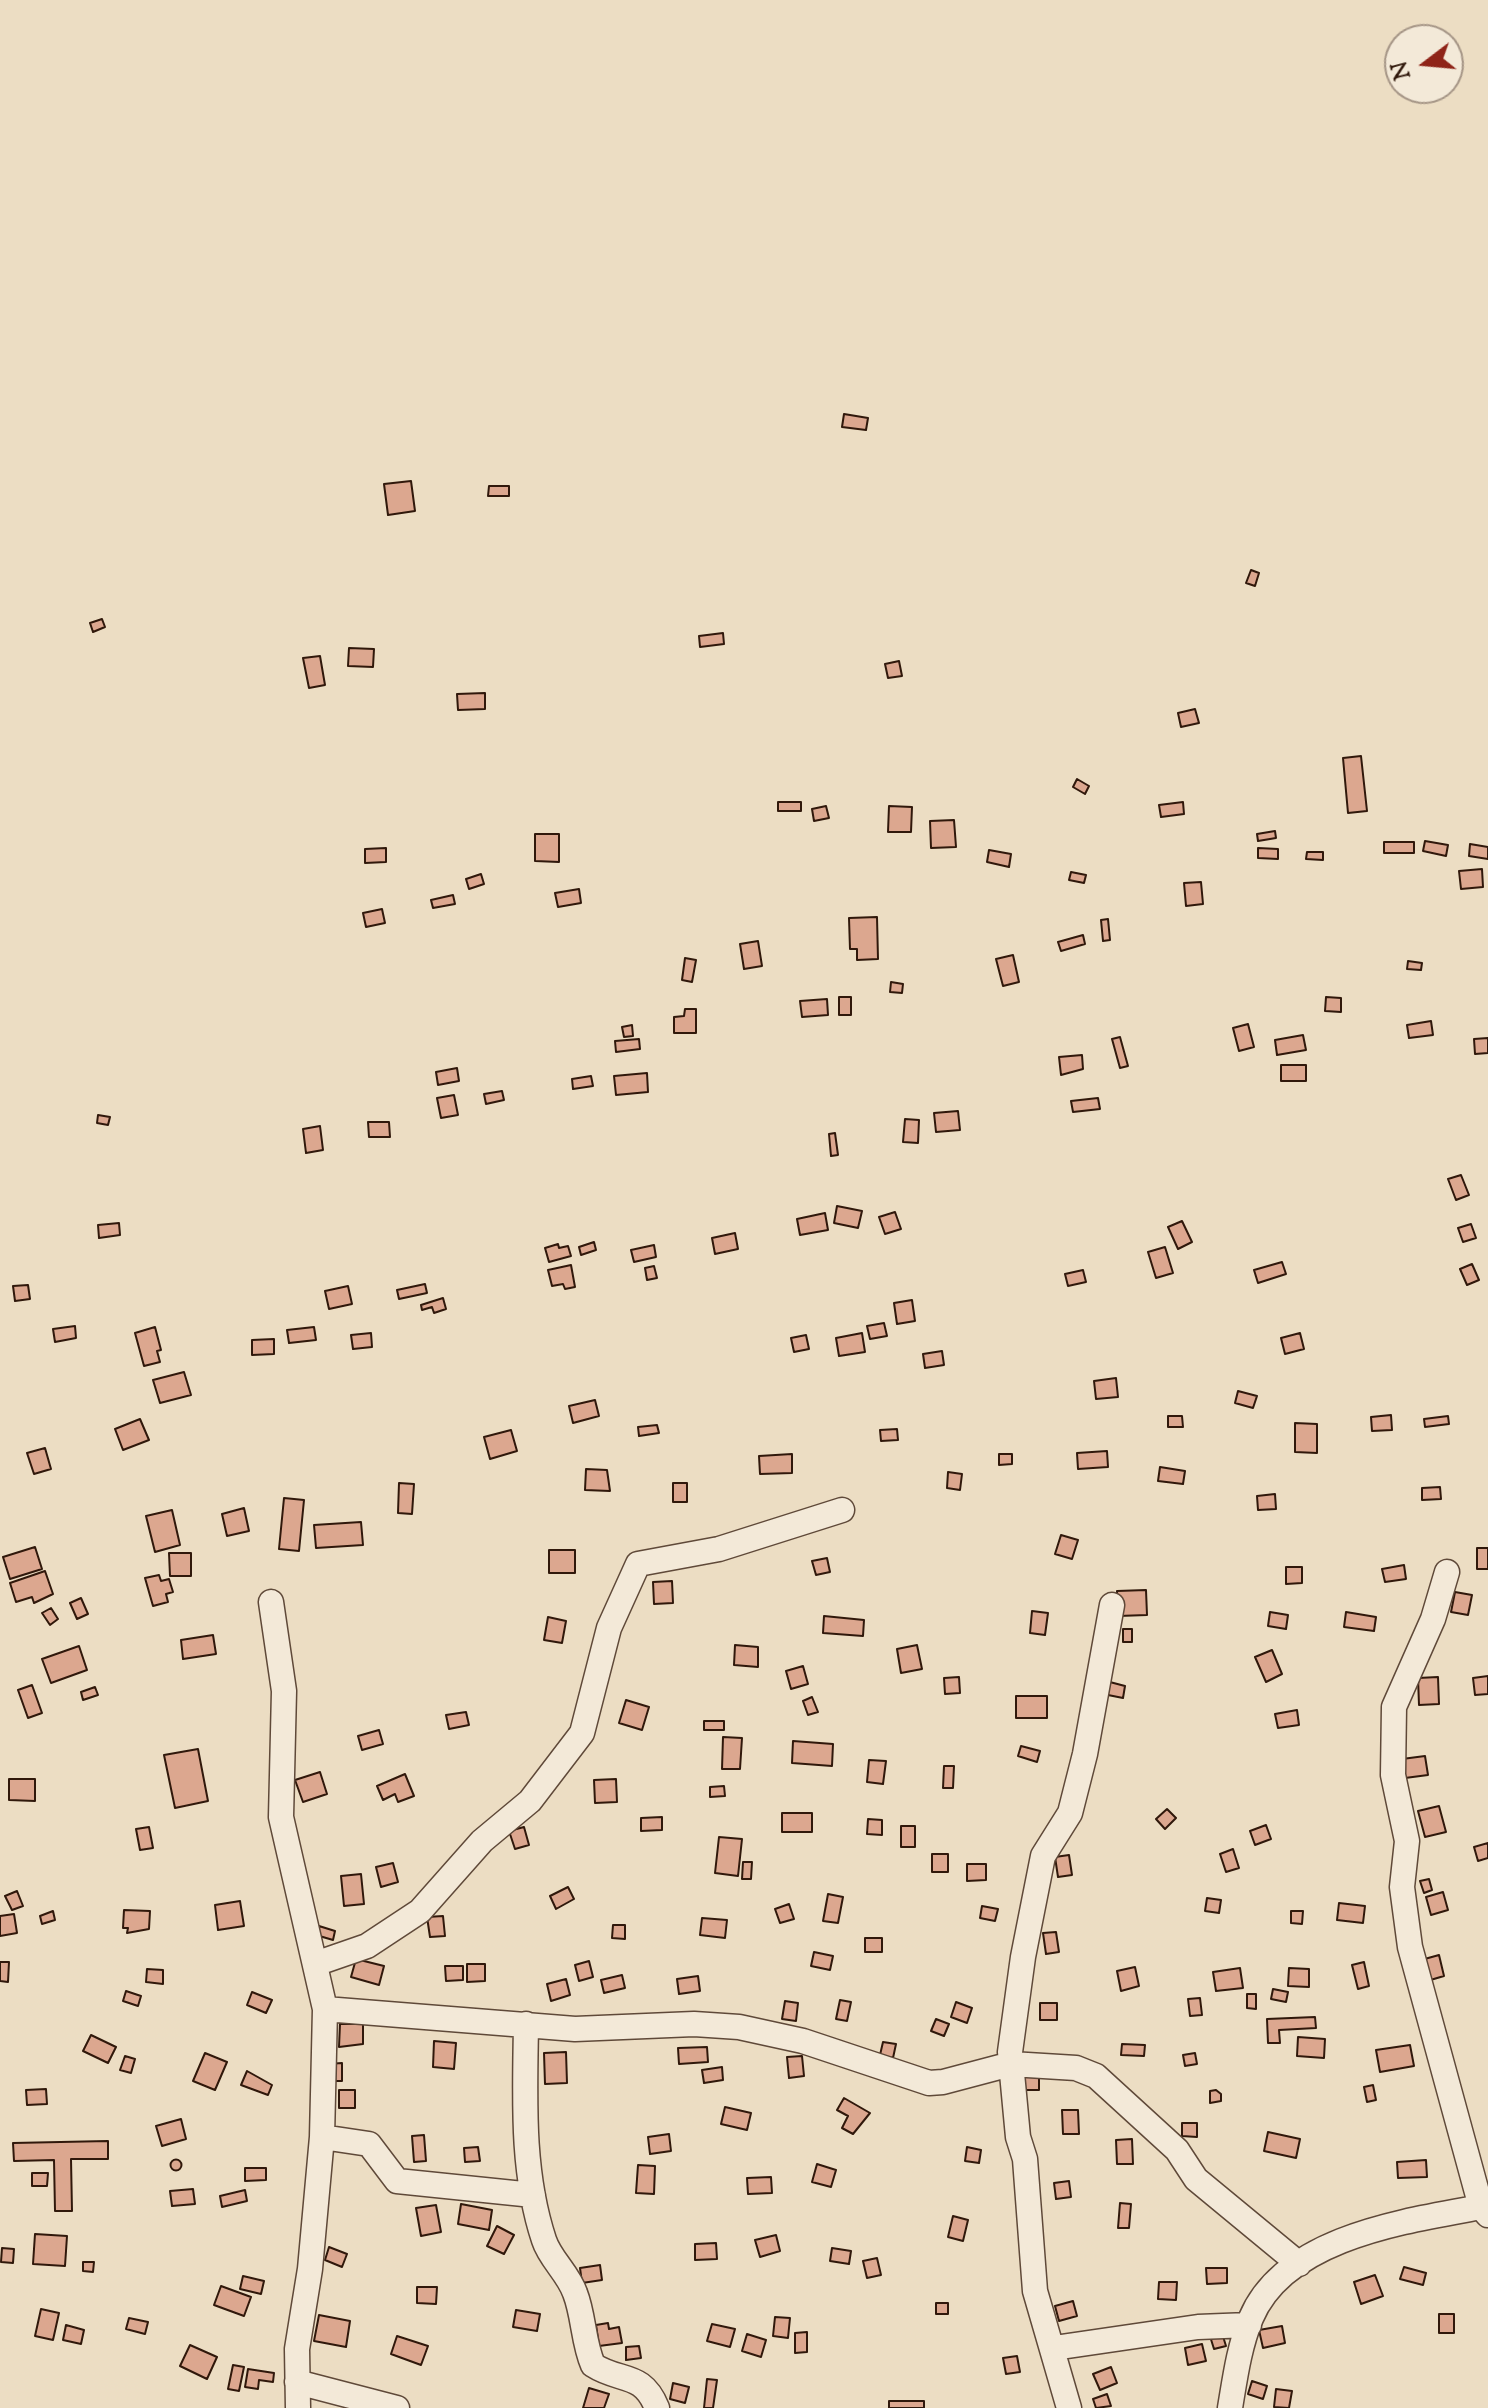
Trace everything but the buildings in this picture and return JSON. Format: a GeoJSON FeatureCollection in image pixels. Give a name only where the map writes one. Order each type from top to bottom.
{"type":"FeatureCollection","features":[{"type":"Feature","properties":{"kind":"street"},"geometry":{"type":"LineString","coordinates":[[315,1964],[367,1946],[420,1911],[482,1841],[530,1801],[582,1733],[609,1628],[638,1564],[719,1549],[842,1510]]}},
{"type":"Feature","properties":{"kind":"street"},"geometry":{"type":"LineString","coordinates":[[1230,2408],[1236,2369],[1249,2325],[1273,2287],[1299,2264],[1334,2242],[1384,2225],[1484,2211],[1404,1918],[1402,1887],[1408,1851],[1393,1775],[1394,1707],[1433,1619],[1447,1572]]}},
{"type":"Feature","properties":{"kind":"street"},"geometry":{"type":"LineString","coordinates":[[271,1602],[284,1691],[281,1817],[325,2009],[322,2137],[310,2269],[297,2349],[298,2408]]}},
{"type":"Feature","properties":{"kind":"street"},"geometry":{"type":"LineString","coordinates":[[1069,2408],[1035,2291],[1025,2159],[1018,2137],[1011,2064],[1023,1957],[1043,1856],[1070,1813],[1085,1754],[1112,1605]]}},
{"type":"Feature","properties":{"kind":"street"},"geometry":{"type":"LineString","coordinates":[[325,2009],[575,2029],[694,2024],[739,2027],[803,2041],[929,2083],[1011,2064],[1076,2068],[1096,2076],[1177,2150],[1196,2179],[1299,2264]]}},
{"type":"Feature","properties":{"kind":"street"},"geometry":{"type":"LineString","coordinates":[[526,2024],[524,2115],[533,2195],[545,2245],[567,2274],[576,2294],[593,2365],[637,2380],[651,2394],[657,2408]]}},
{"type":"Feature","properties":{"kind":"street"},"geometry":{"type":"LineString","coordinates":[[322,2137],[369,2144],[397,2181],[533,2195]]}},
{"type":"Feature","properties":{"kind":"street"},"geometry":{"type":"LineString","coordinates":[[1054,2348],[1198,2327],[1249,2325]]}},
{"type":"Feature","properties":{"kind":"street"},"geometry":{"type":"LineString","coordinates":[[297,2382],[397,2408]]}}]}
